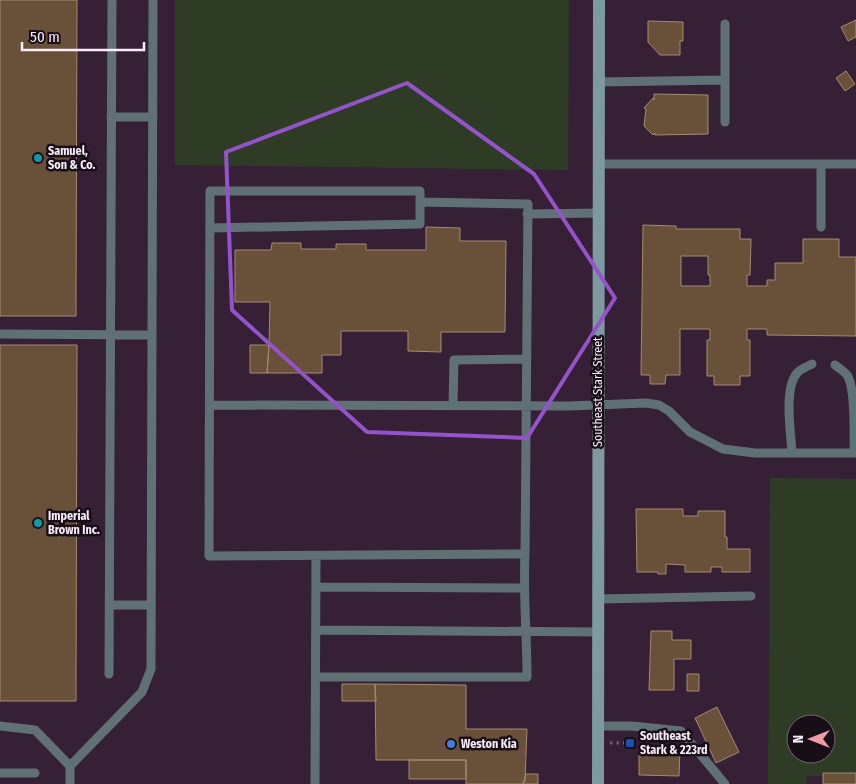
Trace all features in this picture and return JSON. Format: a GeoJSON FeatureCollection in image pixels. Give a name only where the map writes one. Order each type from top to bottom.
{"type":"FeatureCollection","features":[{"type":"Feature","properties":{"kind":"main road","name":"Southeast Stark Street"},"geometry":{"type":"LineString","coordinates":[[598,784],[599,0]]}},
{"type":"Feature","properties":{"kind":"lane"},"geometry":{"type":"LineString","coordinates":[[109,674],[112,0]]}},
{"type":"Feature","properties":{"kind":"lane"},"geometry":{"type":"LineString","coordinates":[[70,766],[142,692],[151,669],[153,0]]}},
{"type":"Feature","properties":{"kind":"lane"},"geometry":{"type":"LineString","coordinates":[[725,24],[725,122]]}},
{"type":"Feature","properties":{"kind":"lane"},"geometry":{"type":"LineString","coordinates":[[599,82],[725,80]]}},
{"type":"Feature","properties":{"kind":"lane"},"geometry":{"type":"LineString","coordinates":[[111,117],[153,117]]}},
{"type":"Feature","properties":{"kind":"lane"},"geometry":{"type":"LineString","coordinates":[[598,164],[856,164]]}},
{"type":"Feature","properties":{"kind":"lane"},"geometry":{"type":"LineString","coordinates":[[821,164],[821,227]]}},
{"type":"Feature","properties":{"kind":"lane"},"geometry":{"type":"LineString","coordinates":[[210,228],[420,224],[420,191],[210,191],[209,556],[525,554]]}},
{"type":"Feature","properties":{"kind":"lane"},"geometry":{"type":"LineString","coordinates":[[316,677],[527,677],[527,631],[524,588],[528,204],[420,202]]}},
{"type":"Feature","properties":{"kind":"lane"},"geometry":{"type":"LineString","coordinates":[[527,214],[598,213]]}},
{"type":"Feature","properties":{"kind":"lane"},"geometry":{"type":"LineString","coordinates":[[0,334],[152,335]]}},
{"type":"Feature","properties":{"kind":"lane"},"geometry":{"type":"LineString","coordinates":[[453,405],[454,360],[526,359]]}},
{"type":"Feature","properties":{"kind":"lane"},"geometry":{"type":"LineString","coordinates":[[792,453],[789,394],[791,384],[798,372],[812,364]]}},
{"type":"Feature","properties":{"kind":"lane"},"geometry":{"type":"LineString","coordinates":[[210,405],[659,405],[669,411],[690,432],[723,449],[755,453],[855,453],[852,388],[848,376],[835,365]]}},
{"type":"Feature","properties":{"kind":"lane"},"geometry":{"type":"LineString","coordinates":[[315,784],[316,556]]}},
{"type":"Feature","properties":{"kind":"lane"},"geometry":{"type":"LineString","coordinates":[[316,587],[524,588]]}},
{"type":"Feature","properties":{"kind":"lane"},"geometry":{"type":"LineString","coordinates":[[598,599],[751,596]]}},
{"type":"Feature","properties":{"kind":"lane"},"geometry":{"type":"LineString","coordinates":[[110,604],[151,604]]}},
{"type":"Feature","properties":{"kind":"lane"},"geometry":{"type":"LineString","coordinates":[[316,630],[598,632]]}},
{"type":"Feature","properties":{"kind":"lane"},"geometry":{"type":"LineString","coordinates":[[0,726],[35,730],[70,766],[70,784]]}},
{"type":"Feature","properties":{"kind":"lane"},"geometry":{"type":"LineString","coordinates":[[598,726],[632,726],[681,731],[725,784]]}},
{"type":"Feature","properties":{"kind":"lane"},"geometry":{"type":"LineString","coordinates":[[0,774],[35,774]]}},
{"type":"Feature","properties":{"kind":"highlighted area"},"geometry":{"type":"Polygon","coordinates":[[[407,83],[534,174],[615,298],[527,438],[367,432],[232,310],[226,152],[407,83]]]}},
{"type":"Feature","properties":{"kind":"green space"},"geometry":{"type":"Polygon","coordinates":[[[175,0],[569,0],[568,170],[175,165],[175,0]]]}},
{"type":"Feature","properties":{"kind":"green space"},"geometry":{"type":"Polygon","coordinates":[[[770,478],[856,479],[856,776],[807,776],[807,784],[768,784],[770,478]]]}},
{"type":"Feature","properties":{"kind":"building","name":"Samuel, Son & Co."},"geometry":{"type":"Polygon","coordinates":[[[0,0],[77,0],[76,316],[0,316],[0,0]]]}},
{"type":"Feature","properties":{"kind":"building"},"geometry":{"type":"Polygon","coordinates":[[[856,20],[856,37],[848,41],[841,27],[856,20]]]}},
{"type":"Feature","properties":{"kind":"building"},"geometry":{"type":"Polygon","coordinates":[[[648,21],[683,22],[683,41],[680,41],[680,55],[660,55],[648,42],[648,21]]]}},
{"type":"Feature","properties":{"kind":"building"},"geometry":{"type":"Polygon","coordinates":[[[846,71],[855,84],[845,91],[836,78],[846,71]]]}},
{"type":"Feature","properties":{"kind":"building"},"geometry":{"type":"Polygon","coordinates":[[[654,94],[708,95],[708,134],[655,135],[655,133],[653,135],[644,126],[646,109],[644,108],[653,98],[654,100],[654,94]]]}},
{"type":"Feature","properties":{"kind":"building"},"geometry":{"type":"Polygon","coordinates":[[[643,225],[676,226],[676,229],[740,229],[740,239],[751,239],[750,275],[747,275],[747,286],[767,286],[767,280],[775,280],[775,263],[803,263],[803,239],[839,239],[839,257],[856,257],[856,336],[767,335],[767,329],[747,329],[747,340],[750,340],[750,376],[740,376],[740,385],[714,385],[714,376],[707,376],[707,340],[710,340],[710,329],[680,329],[680,375],[666,375],[665,384],[650,384],[650,375],[641,375],[643,225]],[[681,256],[681,286],[710,286],[708,256],[681,256]]]}},
{"type":"Feature","properties":{"kind":"building"},"geometry":{"type":"Polygon","coordinates":[[[426,227],[460,228],[460,241],[506,241],[505,332],[441,332],[441,352],[408,351],[408,331],[341,331],[341,355],[322,355],[322,373],[267,373],[270,302],[235,302],[235,250],[271,250],[272,243],[301,243],[301,249],[336,249],[336,244],[366,244],[366,250],[426,250],[426,227]]]}},
{"type":"Feature","properties":{"kind":"building","name":"Imperial Brown Inc."},"geometry":{"type":"Polygon","coordinates":[[[0,345],[77,345],[76,701],[0,701],[0,345]]]}},
{"type":"Feature","properties":{"kind":"building"},"geometry":{"type":"Polygon","coordinates":[[[250,345],[269,345],[267,373],[250,373],[250,345]]]}},
{"type":"Feature","properties":{"kind":"building"},"geometry":{"type":"Polygon","coordinates":[[[636,509],[683,509],[683,516],[698,516],[698,511],[725,511],[727,549],[750,549],[750,572],[722,572],[722,567],[711,567],[711,572],[685,572],[685,565],[666,564],[666,574],[637,572],[636,509]]]}},
{"type":"Feature","properties":{"kind":"building"},"geometry":{"type":"Polygon","coordinates":[[[651,631],[672,631],[672,640],[691,640],[691,659],[674,659],[674,690],[649,690],[651,631]]]}},
{"type":"Feature","properties":{"kind":"building"},"geometry":{"type":"Polygon","coordinates":[[[687,674],[699,674],[699,691],[687,691],[687,674]]]}},
{"type":"Feature","properties":{"kind":"building"},"geometry":{"type":"Polygon","coordinates":[[[342,684],[375,684],[376,701],[342,701],[342,684]]]}},
{"type":"Feature","properties":{"kind":"building","name":"Weston Kia"},"geometry":{"type":"Polygon","coordinates":[[[375,684],[466,685],[466,729],[527,729],[525,781],[523,784],[466,784],[466,760],[376,760],[375,684]]]}},
{"type":"Feature","properties":{"kind":"building"},"geometry":{"type":"Polygon","coordinates":[[[717,707],[739,752],[716,763],[695,718],[717,707]]]}},
{"type":"Feature","properties":{"kind":"building"},"geometry":{"type":"Polygon","coordinates":[[[639,748],[680,748],[679,776],[639,775],[639,748]]]}},
{"type":"Feature","properties":{"kind":"building"},"geometry":{"type":"Polygon","coordinates":[[[409,760],[466,760],[466,779],[409,779],[409,760]]]}},
{"type":"Feature","properties":{"kind":"building"},"geometry":{"type":"Polygon","coordinates":[[[823,773],[856,773],[856,784],[823,784],[823,773]]]}},
{"type":"Feature","properties":{"kind":"building"},"geometry":{"type":"Polygon","coordinates":[[[526,774],[538,774],[538,784],[523,784],[526,774]]]}},
{"type":"Feature","properties":{"kind":"place","name":"Samuel, Son & Co."},"geometry":{"type":"Point","coordinates":[38,158]}},
{"type":"Feature","properties":{"kind":"place","name":"Imperial Brown Inc."},"geometry":{"type":"Point","coordinates":[38,523]}},
{"type":"Feature","properties":{"kind":"place","name":"Southeast Stark & 223rd"},"geometry":{"type":"Point","coordinates":[630,743]}},
{"type":"Feature","properties":{"kind":"place","name":"Weston Kia"},"geometry":{"type":"Point","coordinates":[451,744]}}]}
